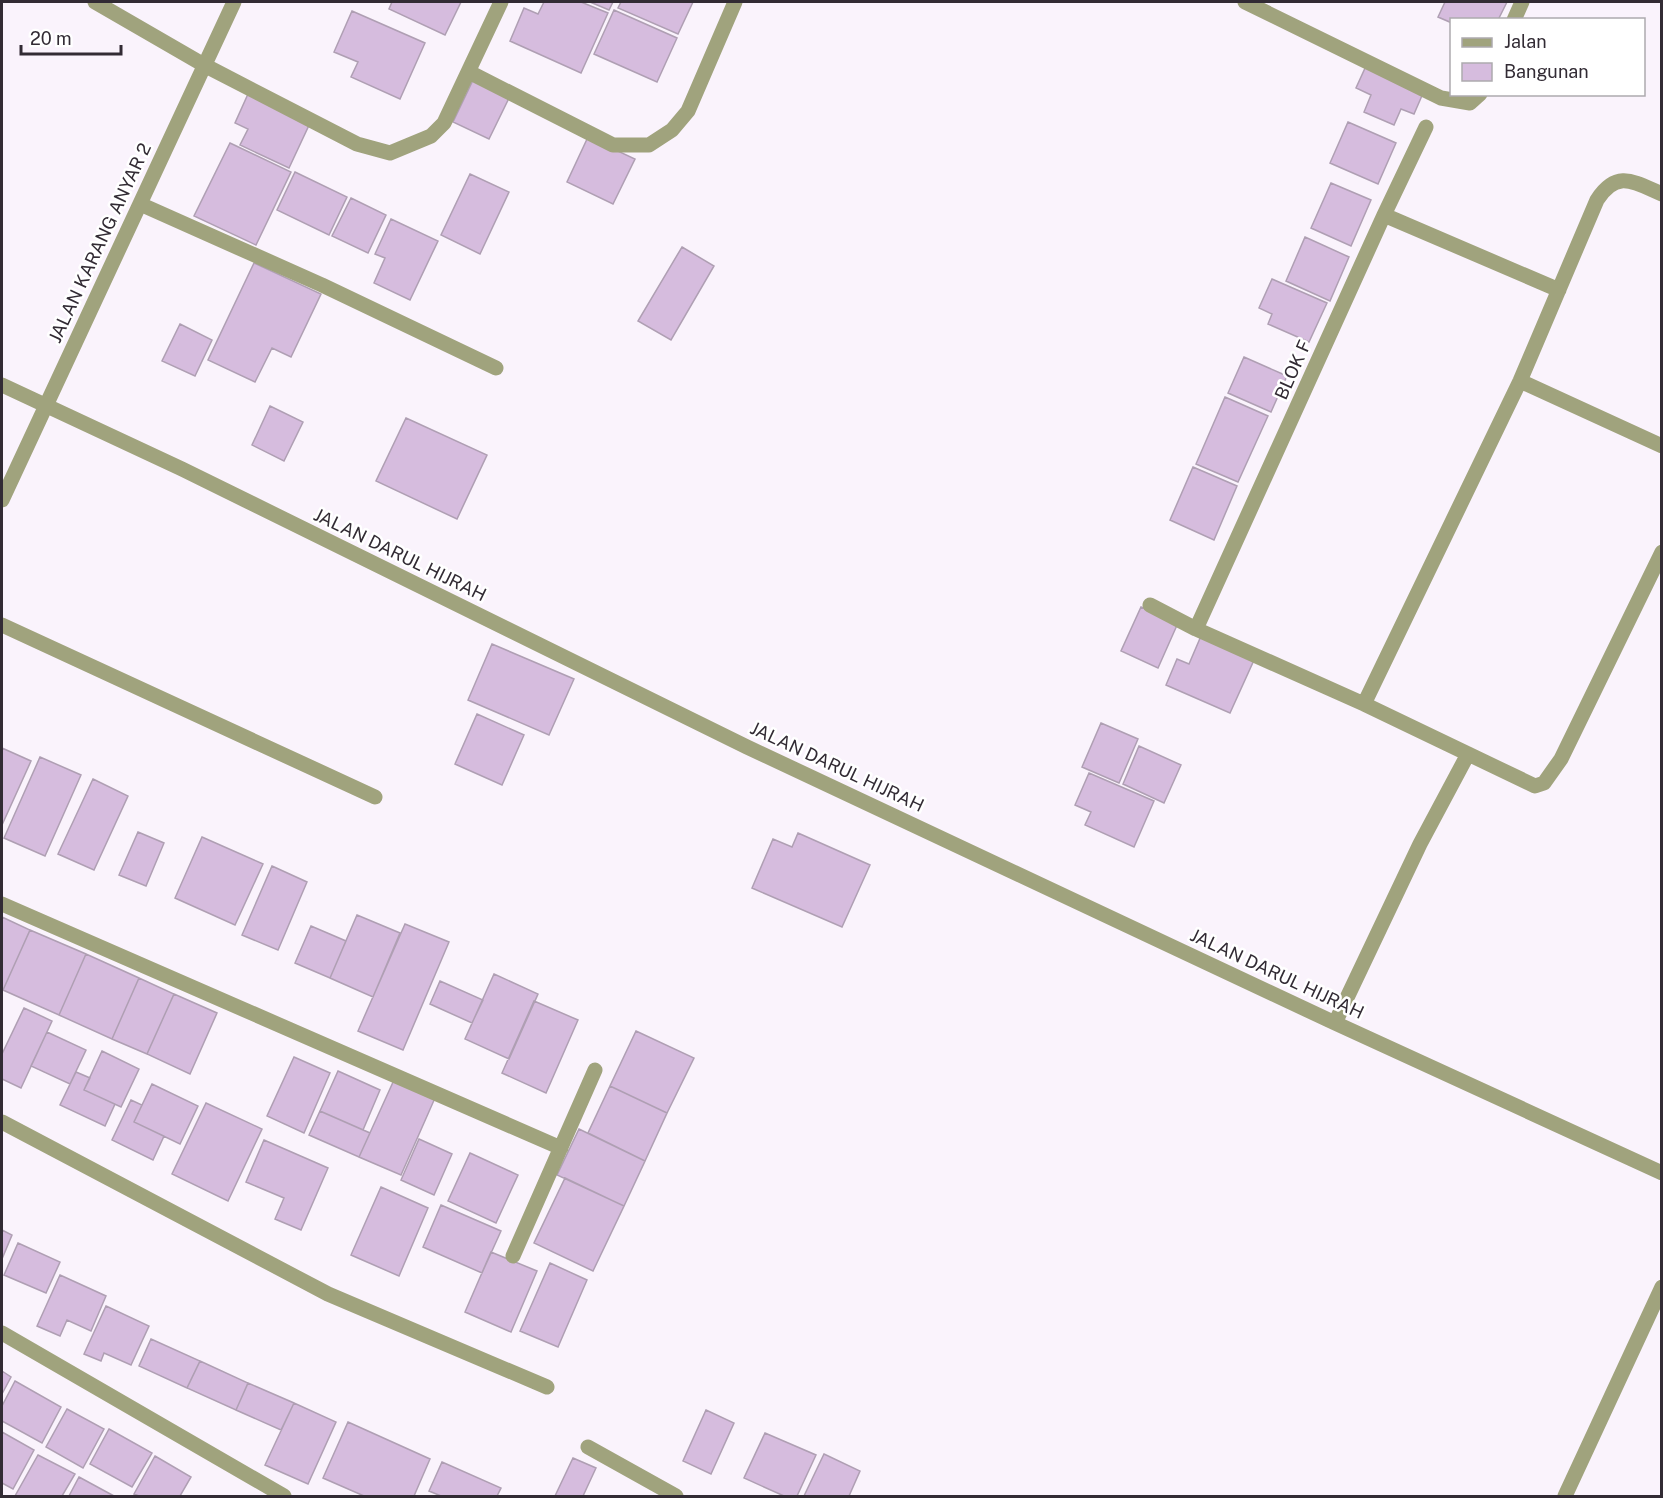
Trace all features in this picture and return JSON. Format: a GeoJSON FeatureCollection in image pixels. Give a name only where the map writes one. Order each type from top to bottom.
{"type":"FeatureCollection","features":[{"type":"Feature","properties":{"kind":"street"},"geometry":{"type":"LineString","coordinates":[[95,2],[204,65],[357,144],[390,153],[431,136],[444,123],[501,2]]}},
{"type":"Feature","properties":{"kind":"street","name":"JALAN KARANG ANYAR 2"},"geometry":{"type":"LineString","coordinates":[[2,500],[234,2]]}},
{"type":"Feature","properties":{"kind":"street"},"geometry":{"type":"LineString","coordinates":[[469,72],[613,145],[649,145],[672,130],[688,111],[735,2]]}},
{"type":"Feature","properties":{"kind":"street"},"geometry":{"type":"LineString","coordinates":[[1245,2],[1441,98],[1470,104],[1478,96]]}},
{"type":"Feature","properties":{"kind":"street"},"geometry":{"type":"LineString","coordinates":[[1515,18],[1522,2]]}},
{"type":"Feature","properties":{"kind":"street","name":"BLOK F"},"geometry":{"type":"LineString","coordinates":[[1196,629],[1426,127]]}},
{"type":"Feature","properties":{"kind":"street"},"geometry":{"type":"LineString","coordinates":[[1364,704],[1520,381],[1597,200],[1605,188],[1620,180],[1636,183],[1662,194]]}},
{"type":"Feature","properties":{"kind":"street"},"geometry":{"type":"LineString","coordinates":[[140,204],[322,285],[496,368]]}},
{"type":"Feature","properties":{"kind":"street"},"geometry":{"type":"LineString","coordinates":[[1384,215],[1559,290]]}},
{"type":"Feature","properties":{"kind":"street"},"geometry":{"type":"LineString","coordinates":[[1520,381],[1662,446]]}},
{"type":"Feature","properties":{"kind":"street","name":"JALAN DARUL HIJRAH"},"geometry":{"type":"LineString","coordinates":[[2,385],[193,475],[758,752],[1335,1023],[1662,1173]]}},
{"type":"Feature","properties":{"kind":"street"},"geometry":{"type":"LineString","coordinates":[[1150,605],[1196,629],[1364,704],[1535,786],[1544,783],[1561,759],[1662,552]]}},
{"type":"Feature","properties":{"kind":"street"},"geometry":{"type":"LineString","coordinates":[[2,625],[375,797]]}},
{"type":"Feature","properties":{"kind":"street"},"geometry":{"type":"LineString","coordinates":[[1335,1023],[1420,844],[1468,754]]}},
{"type":"Feature","properties":{"kind":"street"},"geometry":{"type":"LineString","coordinates":[[2,904],[561,1148]]}},
{"type":"Feature","properties":{"kind":"street"},"geometry":{"type":"LineString","coordinates":[[513,1256],[595,1070]]}},
{"type":"Feature","properties":{"kind":"street"},"geometry":{"type":"LineString","coordinates":[[2,1122],[328,1294],[547,1388]]}},
{"type":"Feature","properties":{"kind":"street"},"geometry":{"type":"LineString","coordinates":[[1565,1497],[1662,1287]]}},
{"type":"Feature","properties":{"kind":"street"},"geometry":{"type":"LineString","coordinates":[[2,1333],[284,1497]]}},
{"type":"Feature","properties":{"kind":"street"},"geometry":{"type":"LineString","coordinates":[[588,1447],[676,1497]]}},
{"type":"Feature","properties":{"kind":"building"},"geometry":{"type":"Polygon","coordinates":[[[392,2],[461,2],[445,35],[389,9],[392,2]]]}},
{"type":"Feature","properties":{"kind":"building"},"geometry":{"type":"Polygon","coordinates":[[[544,2],[581,2],[608,13],[581,73],[510,41],[524,8],[538,14],[544,2]]]}},
{"type":"Feature","properties":{"kind":"building"},"geometry":{"type":"Polygon","coordinates":[[[590,2],[613,2],[609,10],[590,2]]]}},
{"type":"Feature","properties":{"kind":"building"},"geometry":{"type":"Polygon","coordinates":[[[621,2],[693,2],[678,34],[618,8],[621,2]]]}},
{"type":"Feature","properties":{"kind":"building"},"geometry":{"type":"Polygon","coordinates":[[[1445,2],[1507,2],[1499,18],[1450,18],[1450,22],[1438,17],[1445,2]]]}},
{"type":"Feature","properties":{"kind":"building"},"geometry":{"type":"Polygon","coordinates":[[[614,10],[677,38],[657,82],[594,54],[614,10]]]}},
{"type":"Feature","properties":{"kind":"building"},"geometry":{"type":"Polygon","coordinates":[[[352,11],[425,43],[400,99],[351,77],[358,62],[334,52],[352,11]]]}},
{"type":"Feature","properties":{"kind":"building"},"geometry":{"type":"Polygon","coordinates":[[[1366,66],[1424,91],[1414,114],[1401,109],[1394,125],[1364,112],[1371,95],[1356,88],[1366,66]]]}},
{"type":"Feature","properties":{"kind":"building"},"geometry":{"type":"Polygon","coordinates":[[[474,78],[510,96],[489,139],[453,122],[474,78]]]}},
{"type":"Feature","properties":{"kind":"building"},"geometry":{"type":"Polygon","coordinates":[[[248,94],[310,123],[289,168],[240,145],[248,129],[235,123],[248,94]]]}},
{"type":"Feature","properties":{"kind":"building"},"geometry":{"type":"Polygon","coordinates":[[[1348,122],[1396,143],[1378,184],[1330,163],[1348,122]]]}},
{"type":"Feature","properties":{"kind":"building"},"geometry":{"type":"Polygon","coordinates":[[[588,137],[635,159],[613,204],[567,182],[588,137]]]}},
{"type":"Feature","properties":{"kind":"building"},"geometry":{"type":"Polygon","coordinates":[[[230,143],[291,172],[256,245],[194,216],[230,143]]]}},
{"type":"Feature","properties":{"kind":"building"},"geometry":{"type":"Polygon","coordinates":[[[295,172],[347,197],[329,235],[277,210],[295,172]]]}},
{"type":"Feature","properties":{"kind":"building"},"geometry":{"type":"Polygon","coordinates":[[[470,174],[509,192],[480,254],[441,235],[470,174]]]}},
{"type":"Feature","properties":{"kind":"building"},"geometry":{"type":"Polygon","coordinates":[[[1331,183],[1371,200],[1351,246],[1311,228],[1331,183]]]}},
{"type":"Feature","properties":{"kind":"building"},"geometry":{"type":"Polygon","coordinates":[[[351,198],[386,215],[368,253],[332,236],[351,198]]]}},
{"type":"Feature","properties":{"kind":"building"},"geometry":{"type":"Polygon","coordinates":[[[391,219],[438,241],[410,300],[374,283],[385,258],[375,254],[391,219]]]}},
{"type":"Feature","properties":{"kind":"building"},"geometry":{"type":"Polygon","coordinates":[[[1305,237],[1349,257],[1330,301],[1286,281],[1305,237]]]}},
{"type":"Feature","properties":{"kind":"building"},"geometry":{"type":"Polygon","coordinates":[[[682,247],[714,266],[671,340],[638,321],[682,247]]]}},
{"type":"Feature","properties":{"kind":"building"},"geometry":{"type":"Polygon","coordinates":[[[254,263],[321,294],[291,357],[272,348],[255,382],[208,360],[254,263]]]}},
{"type":"Feature","properties":{"kind":"building"},"geometry":{"type":"Polygon","coordinates":[[[1272,279],[1327,303],[1309,342],[1268,324],[1272,314],[1259,308],[1272,279]]]}},
{"type":"Feature","properties":{"kind":"building"},"geometry":{"type":"Polygon","coordinates":[[[180,324],[212,340],[195,376],[162,361],[180,324]]]}},
{"type":"Feature","properties":{"kind":"building"},"geometry":{"type":"Polygon","coordinates":[[[1244,357],[1287,376],[1271,412],[1228,393],[1244,357]]]}},
{"type":"Feature","properties":{"kind":"building"},"geometry":{"type":"Polygon","coordinates":[[[1225,397],[1268,416],[1238,482],[1196,464],[1225,397]]]}},
{"type":"Feature","properties":{"kind":"building"},"geometry":{"type":"Polygon","coordinates":[[[270,406],[303,422],[284,461],[252,445],[270,406]]]}},
{"type":"Feature","properties":{"kind":"building"},"geometry":{"type":"Polygon","coordinates":[[[406,418],[487,455],[457,519],[376,481],[406,418]]]}},
{"type":"Feature","properties":{"kind":"building"},"geometry":{"type":"Polygon","coordinates":[[[1193,467],[1237,486],[1214,540],[1170,520],[1193,467]]]}},
{"type":"Feature","properties":{"kind":"building"},"geometry":{"type":"Polygon","coordinates":[[[1141,607],[1178,623],[1158,668],[1121,651],[1141,607]]]}},
{"type":"Feature","properties":{"kind":"building"},"geometry":{"type":"Polygon","coordinates":[[[1201,636],[1254,660],[1230,713],[1166,685],[1177,659],[1189,664],[1201,636]]]}},
{"type":"Feature","properties":{"kind":"building"},"geometry":{"type":"Polygon","coordinates":[[[492,644],[574,679],[549,735],[468,700],[492,644]]]}},
{"type":"Feature","properties":{"kind":"building"},"geometry":{"type":"Polygon","coordinates":[[[477,714],[524,735],[502,785],[455,764],[477,714]]]}},
{"type":"Feature","properties":{"kind":"building"},"geometry":{"type":"Polygon","coordinates":[[[1101,723],[1138,739],[1119,783],[1082,767],[1101,723]]]}},
{"type":"Feature","properties":{"kind":"building"},"geometry":{"type":"Polygon","coordinates":[[[1139,746],[1181,765],[1164,803],[1123,784],[1139,746]]]}},
{"type":"Feature","properties":{"kind":"building"},"geometry":{"type":"Polygon","coordinates":[[[2,748],[31,761],[2,825],[2,748]]]}},
{"type":"Feature","properties":{"kind":"building"},"geometry":{"type":"Polygon","coordinates":[[[40,757],[81,775],[45,856],[4,838],[40,757]]]}},
{"type":"Feature","properties":{"kind":"building"},"geometry":{"type":"Polygon","coordinates":[[[1089,773],[1154,801],[1134,847],[1085,825],[1091,812],[1075,805],[1089,773]]]}},
{"type":"Feature","properties":{"kind":"building"},"geometry":{"type":"Polygon","coordinates":[[[93,779],[128,796],[94,870],[58,854],[93,779]]]}},
{"type":"Feature","properties":{"kind":"building"},"geometry":{"type":"Polygon","coordinates":[[[138,832],[164,843],[146,886],[119,875],[138,832]]]}},
{"type":"Feature","properties":{"kind":"building"},"geometry":{"type":"Polygon","coordinates":[[[798,833],[870,865],[842,927],[752,888],[773,839],[792,847],[798,833]]]}},
{"type":"Feature","properties":{"kind":"building"},"geometry":{"type":"Polygon","coordinates":[[[202,837],[263,864],[235,925],[175,898],[202,837]]]}},
{"type":"Feature","properties":{"kind":"building"},"geometry":{"type":"Polygon","coordinates":[[[272,866],[307,882],[278,950],[242,935],[272,866]]]}},
{"type":"Feature","properties":{"kind":"building"},"geometry":{"type":"Polygon","coordinates":[[[357,915],[400,933],[373,997],[330,978],[357,915]]]}},
{"type":"Feature","properties":{"kind":"building"},"geometry":{"type":"Polygon","coordinates":[[[2,917],[30,930],[3,990],[2,990],[2,917]]]}},
{"type":"Feature","properties":{"kind":"building"},"geometry":{"type":"Polygon","coordinates":[[[405,924],[449,942],[403,1050],[358,1031],[405,924]]]}},
{"type":"Feature","properties":{"kind":"building"},"geometry":{"type":"Polygon","coordinates":[[[311,926],[346,941],[330,978],[295,963],[311,926]]]}},
{"type":"Feature","properties":{"kind":"building"},"geometry":{"type":"Polygon","coordinates":[[[30,930],[86,954],[59,1015],[3,990],[30,930]]]}},
{"type":"Feature","properties":{"kind":"building"},"geometry":{"type":"Polygon","coordinates":[[[86,954],[139,978],[112,1039],[59,1015],[86,954]]]}},
{"type":"Feature","properties":{"kind":"building"},"geometry":{"type":"Polygon","coordinates":[[[494,974],[538,994],[509,1059],[465,1039],[494,974]]]}},
{"type":"Feature","properties":{"kind":"building"},"geometry":{"type":"Polygon","coordinates":[[[139,978],[174,994],[147,1054],[112,1039],[139,978]]]}},
{"type":"Feature","properties":{"kind":"building"},"geometry":{"type":"Polygon","coordinates":[[[440,981],[483,1000],[472,1023],[430,1004],[440,981]]]}},
{"type":"Feature","properties":{"kind":"building"},"geometry":{"type":"Polygon","coordinates":[[[174,994],[217,1013],[190,1074],[147,1054],[174,994]]]}},
{"type":"Feature","properties":{"kind":"building"},"geometry":{"type":"Polygon","coordinates":[[[534,1001],[578,1020],[546,1093],[502,1073],[534,1001]]]}},
{"type":"Feature","properties":{"kind":"building"},"geometry":{"type":"Polygon","coordinates":[[[24,1008],[52,1021],[21,1088],[2,1079],[2,1054],[24,1008]]]}},
{"type":"Feature","properties":{"kind":"building"},"geometry":{"type":"Polygon","coordinates":[[[636,1031],[694,1058],[667,1113],[610,1086],[636,1031]]]}},
{"type":"Feature","properties":{"kind":"building"},"geometry":{"type":"Polygon","coordinates":[[[47,1032],[86,1050],[70,1084],[31,1066],[47,1032]]]}},
{"type":"Feature","properties":{"kind":"building"},"geometry":{"type":"Polygon","coordinates":[[[102,1051],[139,1069],[121,1107],[84,1090],[102,1051]]]}},
{"type":"Feature","properties":{"kind":"building"},"geometry":{"type":"Polygon","coordinates":[[[294,1057],[330,1073],[304,1133],[267,1116],[294,1057]]]}},
{"type":"Feature","properties":{"kind":"building"},"geometry":{"type":"Polygon","coordinates":[[[338,1071],[380,1090],[363,1130],[320,1111],[338,1071]]]}},
{"type":"Feature","properties":{"kind":"building"},"geometry":{"type":"Polygon","coordinates":[[[76,1072],[90,1078],[84,1090],[115,1104],[105,1126],[60,1105],[76,1072]]]}},
{"type":"Feature","properties":{"kind":"building"},"geometry":{"type":"Polygon","coordinates":[[[394,1080],[435,1098],[401,1175],[359,1157],[394,1080]]]}},
{"type":"Feature","properties":{"kind":"building"},"geometry":{"type":"Polygon","coordinates":[[[152,1084],[198,1106],[180,1144],[134,1122],[152,1084]]]}},
{"type":"Feature","properties":{"kind":"building"},"geometry":{"type":"Polygon","coordinates":[[[610,1086],[667,1113],[645,1161],[588,1133],[610,1086]]]}},
{"type":"Feature","properties":{"kind":"building"},"geometry":{"type":"Polygon","coordinates":[[[131,1100],[142,1105],[134,1122],[164,1136],[153,1160],[112,1140],[131,1100]]]}},
{"type":"Feature","properties":{"kind":"building"},"geometry":{"type":"Polygon","coordinates":[[[206,1103],[262,1129],[228,1201],[172,1174],[206,1103]]]}},
{"type":"Feature","properties":{"kind":"building"},"geometry":{"type":"Polygon","coordinates":[[[320,1111],[370,1133],[359,1157],[309,1135],[320,1111]]]}},
{"type":"Feature","properties":{"kind":"building"},"geometry":{"type":"Polygon","coordinates":[[[579,1129],[645,1161],[624,1206],[557,1175],[579,1129]]]}},
{"type":"Feature","properties":{"kind":"building"},"geometry":{"type":"Polygon","coordinates":[[[419,1139],[452,1154],[434,1195],[401,1180],[419,1139]]]}},
{"type":"Feature","properties":{"kind":"building"},"geometry":{"type":"Polygon","coordinates":[[[264,1140],[328,1168],[301,1230],[275,1219],[284,1198],[246,1182],[264,1140]]]}},
{"type":"Feature","properties":{"kind":"building"},"geometry":{"type":"Polygon","coordinates":[[[470,1153],[518,1175],[496,1223],[448,1201],[470,1153]]]}},
{"type":"Feature","properties":{"kind":"building"},"geometry":{"type":"Polygon","coordinates":[[[565,1178],[624,1206],[593,1271],[534,1243],[565,1178]]]}},
{"type":"Feature","properties":{"kind":"building"},"geometry":{"type":"Polygon","coordinates":[[[381,1187],[428,1208],[399,1276],[351,1255],[381,1187]]]}},
{"type":"Feature","properties":{"kind":"building"},"geometry":{"type":"Polygon","coordinates":[[[441,1205],[501,1231],[482,1273],[423,1247],[441,1205]]]}},
{"type":"Feature","properties":{"kind":"building"},"geometry":{"type":"Polygon","coordinates":[[[2,1230],[12,1235],[2,1259],[2,1230]]]}},
{"type":"Feature","properties":{"kind":"building"},"geometry":{"type":"Polygon","coordinates":[[[18,1243],[60,1262],[46,1293],[4,1275],[18,1243]]]}},
{"type":"Feature","properties":{"kind":"building"},"geometry":{"type":"Polygon","coordinates":[[[491,1252],[537,1271],[511,1332],[465,1312],[491,1252]]]}},
{"type":"Feature","properties":{"kind":"building"},"geometry":{"type":"Polygon","coordinates":[[[550,1263],[587,1280],[558,1347],[520,1331],[550,1263]]]}},
{"type":"Feature","properties":{"kind":"building"},"geometry":{"type":"Polygon","coordinates":[[[60,1275],[106,1296],[91,1331],[67,1320],[60,1336],[37,1326],[60,1275]]]}},
{"type":"Feature","properties":{"kind":"building"},"geometry":{"type":"Polygon","coordinates":[[[106,1306],[149,1326],[131,1365],[104,1353],[101,1361],[84,1354],[106,1306]]]}},
{"type":"Feature","properties":{"kind":"building"},"geometry":{"type":"Polygon","coordinates":[[[151,1339],[200,1361],[187,1388],[139,1366],[151,1339]]]}},
{"type":"Feature","properties":{"kind":"building"},"geometry":{"type":"Polygon","coordinates":[[[200,1361],[248,1383],[236,1410],[187,1388],[200,1361]]]}},
{"type":"Feature","properties":{"kind":"building"},"geometry":{"type":"Polygon","coordinates":[[[2,1371],[11,1377],[2,1394],[2,1371]]]}},
{"type":"Feature","properties":{"kind":"building"},"geometry":{"type":"Polygon","coordinates":[[[15,1381],[61,1407],[42,1443],[2,1421],[2,1406],[15,1381]]]}},
{"type":"Feature","properties":{"kind":"building"},"geometry":{"type":"Polygon","coordinates":[[[248,1383],[294,1403],[281,1430],[236,1410],[248,1383]]]}},
{"type":"Feature","properties":{"kind":"building"},"geometry":{"type":"Polygon","coordinates":[[[294,1403],[336,1422],[308,1484],[265,1465],[294,1403]]]}},
{"type":"Feature","properties":{"kind":"building"},"geometry":{"type":"Polygon","coordinates":[[[67,1409],[104,1429],[83,1468],[46,1447],[67,1409]]]}},
{"type":"Feature","properties":{"kind":"building"},"geometry":{"type":"Polygon","coordinates":[[[706,1410],[734,1423],[711,1474],[683,1461],[706,1410]]]}},
{"type":"Feature","properties":{"kind":"building"},"geometry":{"type":"Polygon","coordinates":[[[348,1422],[430,1459],[414,1496],[364,1496],[323,1478],[348,1422]]]}},
{"type":"Feature","properties":{"kind":"building"},"geometry":{"type":"Polygon","coordinates":[[[109,1429],[152,1453],[132,1487],[90,1464],[109,1429]]]}},
{"type":"Feature","properties":{"kind":"building"},"geometry":{"type":"Polygon","coordinates":[[[2,1432],[34,1450],[13,1489],[2,1483],[2,1432]]]}},
{"type":"Feature","properties":{"kind":"building"},"geometry":{"type":"Polygon","coordinates":[[[765,1433],[816,1455],[797,1496],[784,1496],[744,1478],[765,1433]]]}},
{"type":"Feature","properties":{"kind":"building"},"geometry":{"type":"Polygon","coordinates":[[[824,1454],[860,1471],[849,1496],[804,1496],[824,1454]]]}},
{"type":"Feature","properties":{"kind":"building"},"geometry":{"type":"Polygon","coordinates":[[[38,1455],[75,1474],[62,1496],[15,1496],[38,1455]]]}},
{"type":"Feature","properties":{"kind":"building"},"geometry":{"type":"Polygon","coordinates":[[[155,1456],[191,1477],[180,1496],[134,1494],[155,1456]]]}},
{"type":"Feature","properties":{"kind":"building"},"geometry":{"type":"Polygon","coordinates":[[[573,1458],[596,1468],[583,1496],[555,1496],[573,1458]]]}},
{"type":"Feature","properties":{"kind":"building"},"geometry":{"type":"Polygon","coordinates":[[[442,1462],[501,1488],[497,1496],[441,1496],[429,1491],[442,1462]]]}},
{"type":"Feature","properties":{"kind":"building"},"geometry":{"type":"Polygon","coordinates":[[[79,1477],[114,1496],[69,1496],[79,1477]]]}}]}
